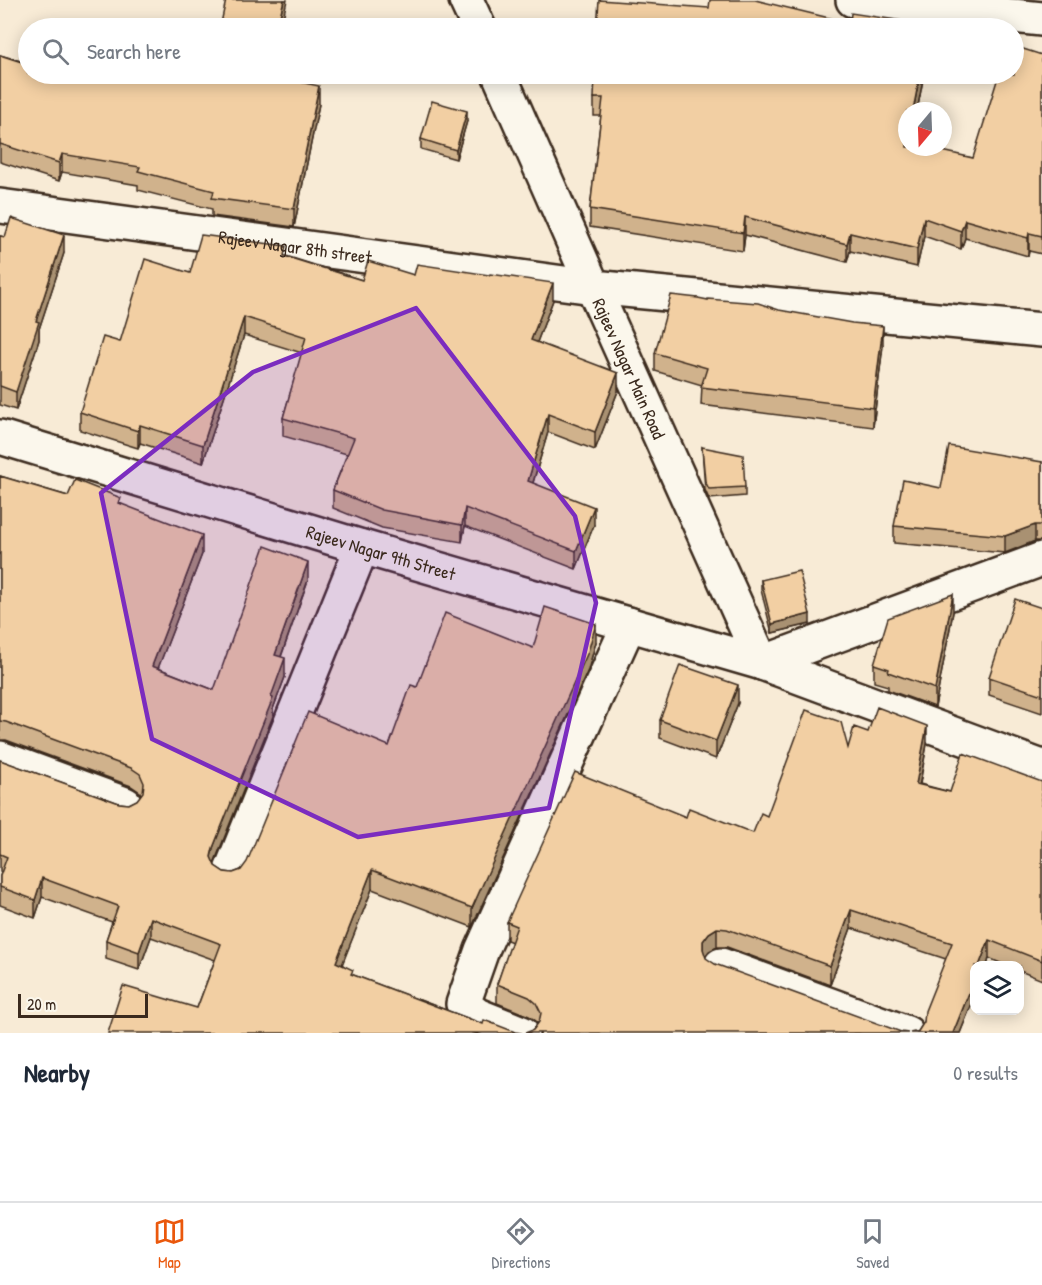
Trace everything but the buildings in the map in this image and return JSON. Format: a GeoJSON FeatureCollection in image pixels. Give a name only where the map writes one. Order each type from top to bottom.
{"type":"FeatureCollection","features":[{"type":"Feature","properties":{"kind":"street"},"geometry":{"type":"LineString","coordinates":[[466,0],[474,18]]}},
{"type":"Feature","properties":{"kind":"street"},"geometry":{"type":"LineString","coordinates":[[853,0],[1042,19]]}},
{"type":"Feature","properties":{"kind":"street","name":"Rajeev Nagar Main Road"},"geometry":{"type":"LineString","coordinates":[[503,84],[762,663]]}},
{"type":"Feature","properties":{"kind":"street","name":"Rajeev Nagar 8th street"},"geometry":{"type":"LineString","coordinates":[[0,206],[593,287],[1042,330]]}},
{"type":"Feature","properties":{"kind":"street","name":"Rajeev Nagar 9th Street"},"geometry":{"type":"LineString","coordinates":[[3,447],[362,547],[762,663],[1042,767]]}},
{"type":"Feature","properties":{"kind":"street"},"geometry":{"type":"LineString","coordinates":[[230,873],[362,547]]}},
{"type":"Feature","properties":{"kind":"street"},"geometry":{"type":"LineString","coordinates":[[762,663],[1042,559]]}},
{"type":"Feature","properties":{"kind":"street"},"geometry":{"type":"LineString","coordinates":[[522,1033],[477,1015],[463,1004],[482,950],[629,624]]}},
{"type":"Feature","properties":{"kind":"street"},"geometry":{"type":"LineString","coordinates":[[0,758],[124,804]]}},
{"type":"Feature","properties":{"kind":"street"},"geometry":{"type":"LineString","coordinates":[[721,965],[907,1033]]}},
{"type":"Feature","properties":{"kind":"highlighted area"},"geometry":{"type":"Polygon","coordinates":[[[416,308],[575,516],[596,603],[549,808],[358,837],[152,739],[101,493],[253,372],[416,308]]]}}]}
